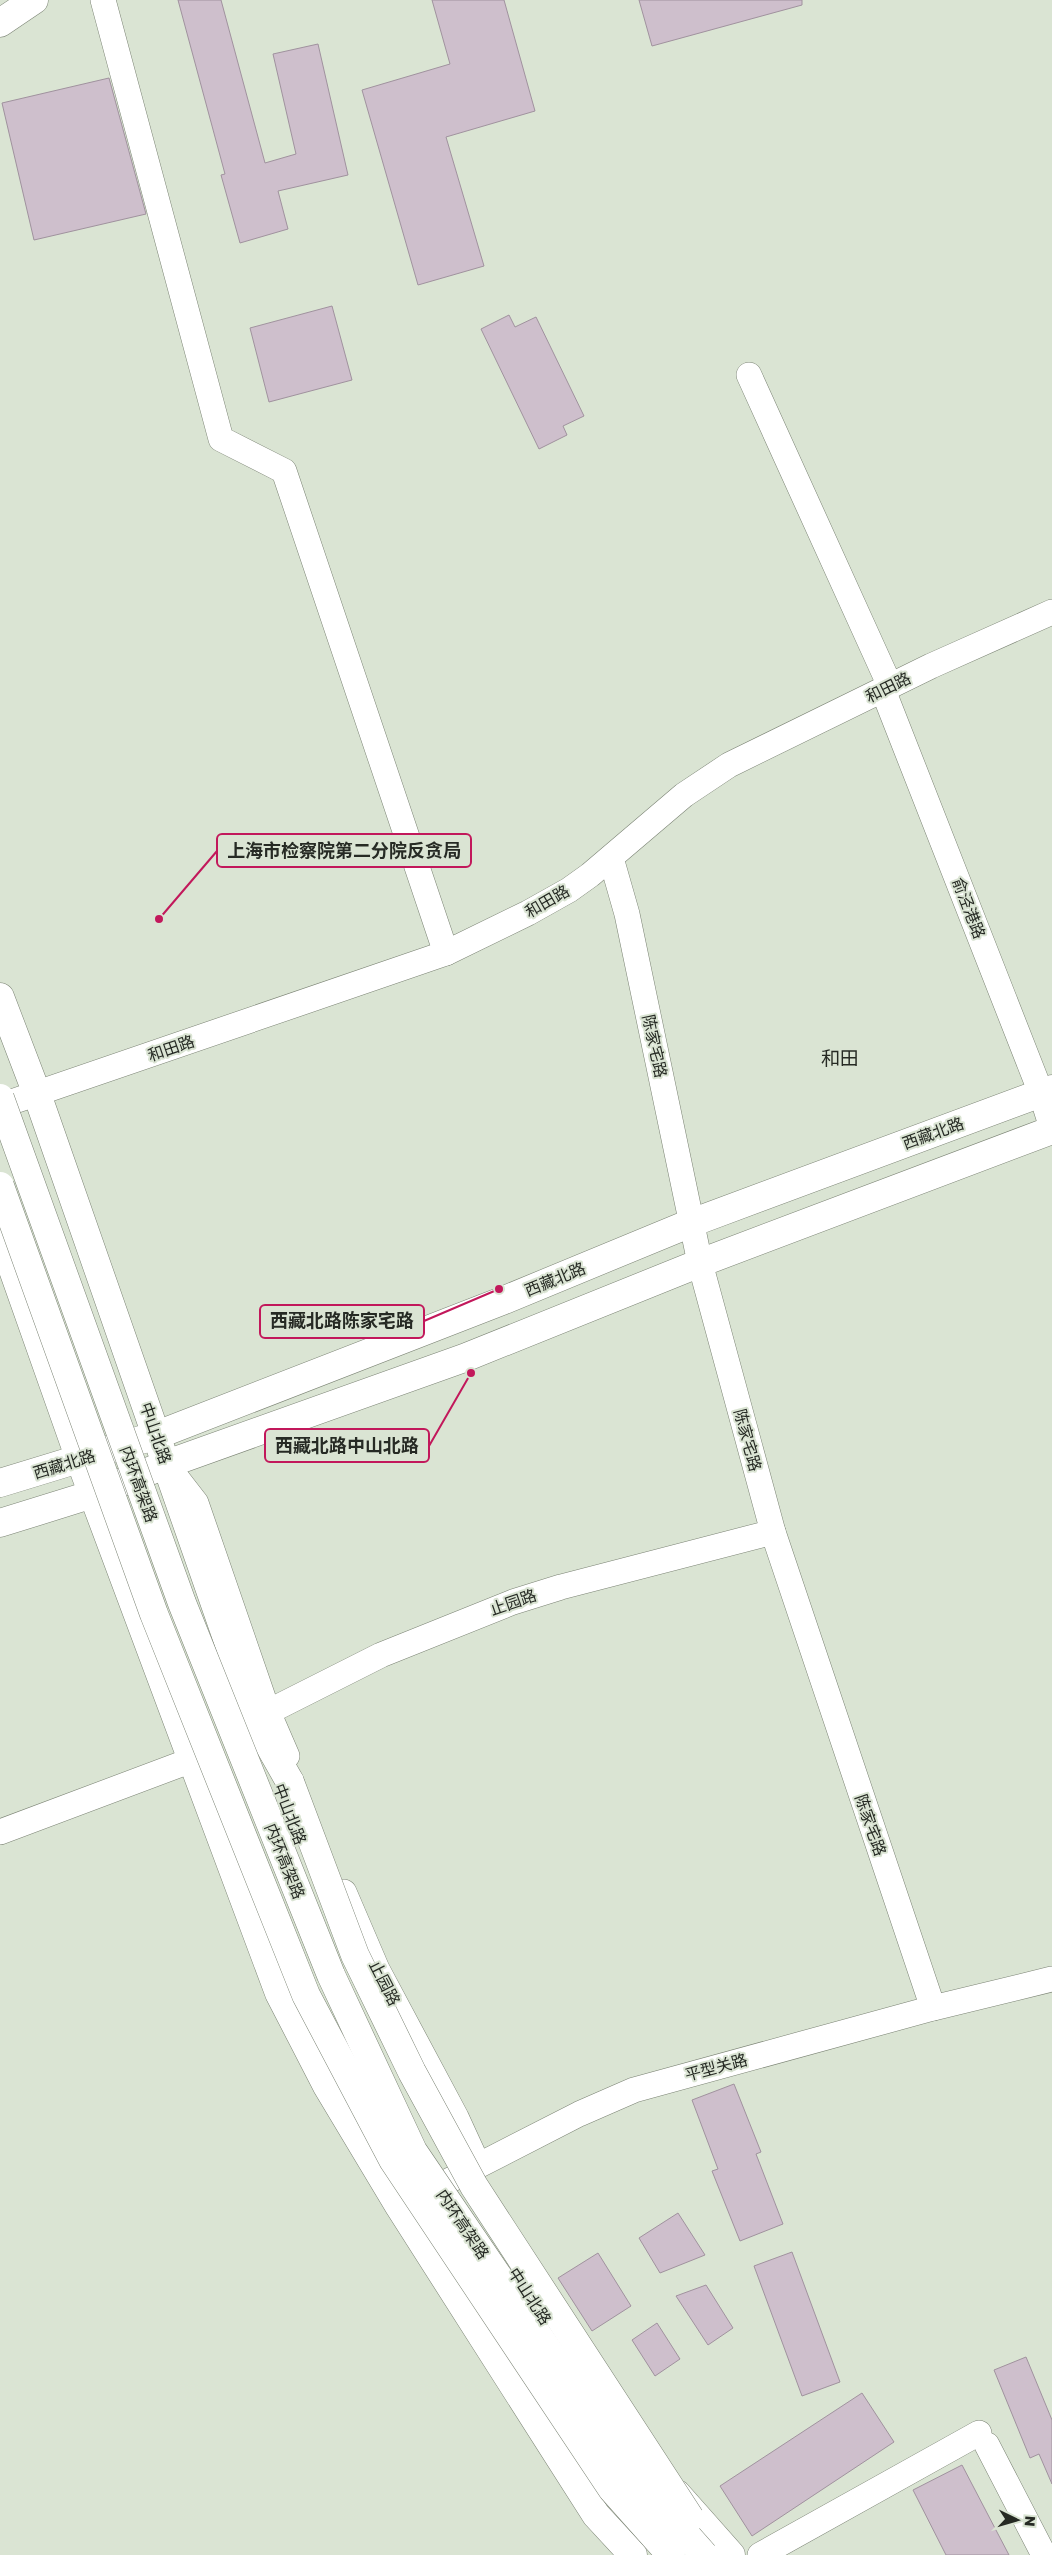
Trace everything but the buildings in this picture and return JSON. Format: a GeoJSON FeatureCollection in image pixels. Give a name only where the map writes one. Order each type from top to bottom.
{"type":"FeatureCollection","features":[{"type":"Feature","properties":{"kind":"main road"},"geometry":{"type":"LineString","coordinates":[[0,23],[34,0]]}},
{"type":"Feature","properties":{"kind":"main road","name":"中山北路"},"geometry":{"type":"LineString","coordinates":[[0,997],[37,1094],[167,1464],[260,1714],[349,1967],[400,2077],[454,2178],[546,2322],[646,2460],[731,2555]]}},
{"type":"Feature","properties":{"kind":"main road","name":"西藏北路"},"geometry":{"type":"LineString","coordinates":[[0,1483],[157,1435],[502,1301],[691,1223],[1047,1091]]}},
{"type":"Feature","properties":{"kind":"main road","name":"内环高架路"},"geometry":{"type":"LineString","coordinates":[[0,1098],[182,1603],[330,1975],[413,2151],[634,2475],[704,2555]]}},
{"type":"Feature","properties":{"kind":"main road"},"geometry":{"type":"LineString","coordinates":[[0,1523],[93,1494],[167,1464],[464,1358],[700,1263],[1052,1129]]}},
{"type":"Feature","properties":{"kind":"main road","name":"内环高架路"},"geometry":{"type":"LineString","coordinates":[[0,1186],[154,1614],[306,1995],[393,2160],[612,2489],[671,2555]]}},
{"type":"Feature","properties":{"kind":"main road"},"geometry":{"type":"LineString","coordinates":[[0,1233],[93,1494],[280,1993],[326,2086],[399,2206],[596,2515],[633,2555]]}},
{"type":"Feature","properties":{"kind":"main road"},"geometry":{"type":"LineString","coordinates":[[260,1714],[290,1782],[355,1955],[431,2107],[474,2186],[714,2555]]}},
{"type":"Feature","properties":{"kind":"street"},"geometry":{"type":"LineString","coordinates":[[103,0],[221,439],[284,471],[446,953]]}},
{"type":"Feature","properties":{"kind":"street","name":"俞泾港路"},"geometry":{"type":"LineString","coordinates":[[749,375],[887,688],[1047,1091],[1052,1129]]}},
{"type":"Feature","properties":{"kind":"street","name":"和田路"},"geometry":{"type":"LineString","coordinates":[[0,1106],[446,953],[561,894],[611,858],[684,795],[730,765],[887,688],[1052,612]]}},
{"type":"Feature","properties":{"kind":"street","name":"陈家宅路"},"geometry":{"type":"LineString","coordinates":[[611,858],[627,914],[700,1263],[773,1532],[933,2008]]}},
{"type":"Feature","properties":{"kind":"street","name":"止园路"},"geometry":{"type":"LineString","coordinates":[[478,2165],[456,2116],[377,1968],[260,1714],[381,1655],[513,1602],[561,1586],[773,1532]]}},
{"type":"Feature","properties":{"kind":"street"},"geometry":{"type":"LineString","coordinates":[[0,1832],[192,1760]]}},
{"type":"Feature","properties":{"kind":"street","name":"平型关路"},"geometry":{"type":"LineString","coordinates":[[399,2206],[579,2114],[634,2090],[933,2008],[1052,1979]]}},
{"type":"Feature","properties":{"kind":"street"},"geometry":{"type":"LineString","coordinates":[[760,2555],[983,2439],[1044,2555]]}},
{"type":"Feature","properties":{"kind":"place","name":"上海市检察院第二分院反贪局"},"geometry":{"type":"Point","coordinates":[159,919]}},
{"type":"Feature","properties":{"kind":"place","name":"西藏北路陈家宅路"},"geometry":{"type":"Point","coordinates":[499,1289]}},
{"type":"Feature","properties":{"kind":"place","name":"西藏北路中山北路"},"geometry":{"type":"Point","coordinates":[471,1373]}},
{"type":"Feature","properties":{"kind":"district","name":"和田"},"geometry":{"type":"Point","coordinates":[840,1057]}}]}
